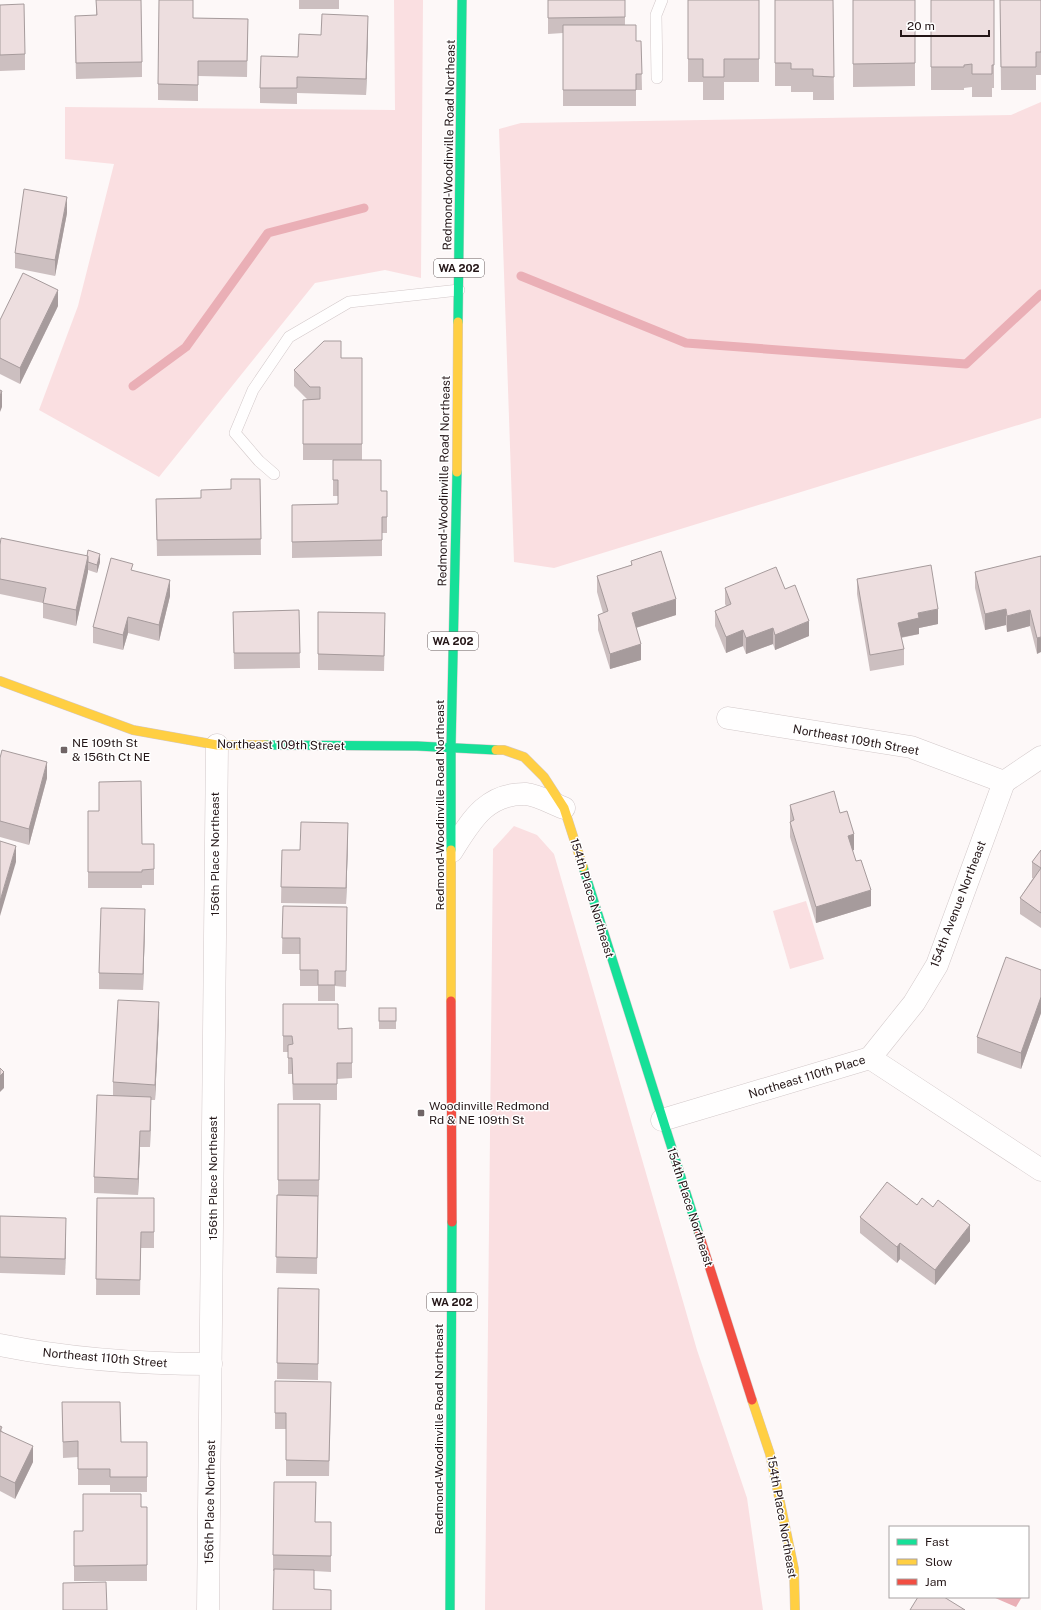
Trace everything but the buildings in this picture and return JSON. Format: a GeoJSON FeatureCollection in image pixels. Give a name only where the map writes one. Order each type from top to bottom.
{"type":"FeatureCollection","features":[{"type":"Feature","properties":{"kind":"main road","name":"Redmond-Woodinville Road Northeast"},"geometry":{"type":"LineString","coordinates":[[450,1610],[453,1121],[451,994],[451,747],[459,290],[462,0]]}},
{"type":"Feature","properties":{"kind":"main road","name":"Northeast 109th Street"},"geometry":{"type":"LineString","coordinates":[[0,681],[133,730],[217,745],[451,747]]}},
{"type":"Feature","properties":{"kind":"main road","name":"154th Place Northeast"},"geometry":{"type":"LineString","coordinates":[[451,747],[504,750],[524,757],[544,777],[564,808],[662,1120],[770,1454],[794,1569],[795,1610]]}},
{"type":"Feature","properties":{"kind":"street","name":"Northeast 109th Street"},"geometry":{"type":"LineString","coordinates":[[728,718],[911,748],[1004,782]]}},
{"type":"Feature","properties":{"kind":"street","name":"156th Place Northeast"},"geometry":{"type":"LineString","coordinates":[[208,1610],[212,1364],[217,745]]}},
{"type":"Feature","properties":{"kind":"street"},"geometry":{"type":"LineString","coordinates":[[1004,782],[1041,757]]}},
{"type":"Feature","properties":{"kind":"street","name":"154th Avenue Northeast"},"geometry":{"type":"LineString","coordinates":[[870,1058],[914,1003],[937,965],[1004,782]]}},
{"type":"Feature","properties":{"kind":"street"},"geometry":{"type":"LineString","coordinates":[[452,851],[480,810],[500,797],[527,794],[564,808]]}},
{"type":"Feature","properties":{"kind":"street","name":"Northeast 110th Place"},"geometry":{"type":"LineString","coordinates":[[662,1120],[870,1058],[1041,1170]]}},
{"type":"Feature","properties":{"kind":"street","name":"Northeast 110th Street"},"geometry":{"type":"LineString","coordinates":[[0,1345],[46,1354],[164,1364],[212,1364]]}},
{"type":"Feature","properties":{"kind":"lane"},"geometry":{"type":"LineString","coordinates":[[657,78],[656,15],[662,0]]}},
{"type":"Feature","properties":{"kind":"lane"},"geometry":{"type":"LineString","coordinates":[[274,474],[259,461],[235,433],[253,390],[289,337],[349,302],[459,290]]}},
{"type":"Feature","properties":{"kind":"shaded area"},"geometry":{"type":"Polygon","coordinates":[[[394,0],[423,0],[421,278],[385,270],[315,283],[159,477],[39,410],[78,306],[114,164],[65,159],[65,107],[395,110],[394,0]]]}},
{"type":"Feature","properties":{"kind":"shaded area"},"geometry":{"type":"Polygon","coordinates":[[[1041,102],[1041,418],[554,568],[514,562],[499,129],[521,123],[1011,115],[1041,102]]]}},
{"type":"Feature","properties":{"kind":"shaded area"},"geometry":{"type":"Polygon","coordinates":[[[514,826],[537,835],[554,854],[697,1350],[747,1498],[763,1610],[485,1610],[493,849],[514,826]]]}},
{"type":"Feature","properties":{"kind":"shaded area"},"geometry":{"type":"Polygon","coordinates":[[[806,901],[824,959],[790,969],[773,911],[806,901]]]}},
{"type":"Feature","properties":{"kind":"shaded area"},"geometry":{"type":"Polygon","coordinates":[[[995,1598],[1021,1598],[1016,1607],[995,1598]]]}},
{"type":"Feature","properties":{"kind":"waterway"},"geometry":{"type":"LineString","coordinates":[[133,386],[186,347],[268,233],[364,208]]}},
{"type":"Feature","properties":{"kind":"waterway"},"geometry":{"type":"LineString","coordinates":[[521,276],[686,343],[966,364],[1041,294]]}},
{"type":"Feature","properties":{"kind":"traffic: fast"},"geometry":{"type":"LineString","coordinates":[[458,322],[462,0]]}},
{"type":"Feature","properties":{"kind":"traffic: fast"},"geometry":{"type":"LineString","coordinates":[[451,850],[451,747],[457,472]]}},
{"type":"Feature","properties":{"kind":"traffic: fast"},"geometry":{"type":"LineString","coordinates":[[266,745],[417,746],[496,750]]}},
{"type":"Feature","properties":{"kind":"traffic: fast"},"geometry":{"type":"LineString","coordinates":[[583,867],[699,1234]]}},
{"type":"Feature","properties":{"kind":"traffic: fast"},"geometry":{"type":"LineString","coordinates":[[450,1610],[452,1222]]}},
{"type":"Feature","properties":{"kind":"traffic: slow"},"geometry":{"type":"LineString","coordinates":[[457,472],[458,322]]}},
{"type":"Feature","properties":{"kind":"traffic: slow"},"geometry":{"type":"LineString","coordinates":[[0,681],[133,730],[217,745],[266,745]]}},
{"type":"Feature","properties":{"kind":"traffic: slow"},"geometry":{"type":"LineString","coordinates":[[496,750],[504,750],[524,757],[544,777],[564,808],[583,867]]}},
{"type":"Feature","properties":{"kind":"traffic: slow"},"geometry":{"type":"LineString","coordinates":[[451,850],[451,1001]]}},
{"type":"Feature","properties":{"kind":"traffic: slow"},"geometry":{"type":"LineString","coordinates":[[752,1400],[770,1454],[794,1569],[795,1610]]}},
{"type":"Feature","properties":{"kind":"traffic: jam"},"geometry":{"type":"LineString","coordinates":[[451,1001],[452,1222]]}},
{"type":"Feature","properties":{"kind":"traffic: jam"},"geometry":{"type":"LineString","coordinates":[[699,1234],[752,1400]]}},
{"type":"Feature","properties":{"kind":"place","name":"NE 109th St & 156th Ct NE"},"geometry":{"type":"Point","coordinates":[64,750]}},
{"type":"Feature","properties":{"kind":"place","name":"Woodinville Redmond Rd & NE 109th St"},"geometry":{"type":"Point","coordinates":[421,1113]}}]}
